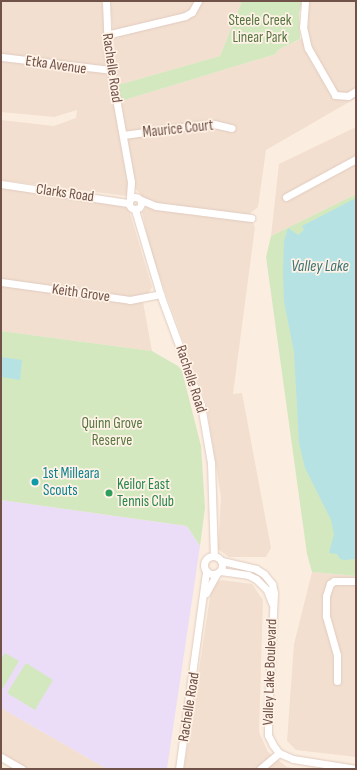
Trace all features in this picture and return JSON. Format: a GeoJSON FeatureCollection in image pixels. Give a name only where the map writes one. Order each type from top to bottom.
{"type":"FeatureCollection","features":[{"type":"Feature","properties":{"kind":"street","name":"Rachelle Road"},"geometry":{"type":"LineString","coordinates":[[106,1],[106,35],[111,70],[135,203],[160,294],[201,405],[211,463],[214,556]]}},
{"type":"Feature","properties":{"kind":"street"},"geometry":{"type":"LineString","coordinates":[[106,35],[185,16],[192,12],[198,1]]}},
{"type":"Feature","properties":{"kind":"street"},"geometry":{"type":"LineString","coordinates":[[305,1],[303,27],[308,48],[336,95],[348,96],[356,91]]}},
{"type":"Feature","properties":{"kind":"street","name":"Etka Avenue"},"geometry":{"type":"LineString","coordinates":[[1,57],[111,70]]}},
{"type":"Feature","properties":{"kind":"street","name":"Maurice Court"},"geometry":{"type":"LineString","coordinates":[[123,135],[198,125],[214,124],[232,128]]}},
{"type":"Feature","properties":{"kind":"street"},"geometry":{"type":"LineString","coordinates":[[286,197],[356,159]]}},
{"type":"Feature","properties":{"kind":"street","name":"Clarks Road"},"geometry":{"type":"LineString","coordinates":[[1,184],[251,218]]}},
{"type":"Feature","properties":{"kind":"street","name":"Keith Grove"},"geometry":{"type":"LineString","coordinates":[[1,282],[130,300],[160,294]]}},
{"type":"Feature","properties":{"kind":"street"},"geometry":{"type":"LineString","coordinates":[[214,556],[222,561],[259,570],[253,578],[206,571],[204,561],[214,556]]}},
{"type":"Feature","properties":{"kind":"street","name":"Rachelle Road"},"geometry":{"type":"LineString","coordinates":[[204,597],[218,572],[222,561]]}},
{"type":"Feature","properties":{"kind":"street","name":"Valley Lake Boulevard"},"geometry":{"type":"LineString","coordinates":[[259,570],[272,584],[268,735],[279,753]]}},
{"type":"Feature","properties":{"kind":"street","name":"Rachelle Road"},"geometry":{"type":"LineString","coordinates":[[179,769],[204,597],[206,571]]}},
{"type":"Feature","properties":{"kind":"street","name":"Valley Lake Boulevard"},"geometry":{"type":"LineString","coordinates":[[253,578],[267,590],[272,605]]}},
{"type":"Feature","properties":{"kind":"street"},"geometry":{"type":"LineString","coordinates":[[337,681],[337,655],[326,616],[326,596],[330,584],[334,581],[356,581]]}},
{"type":"Feature","properties":{"kind":"street"},"geometry":{"type":"LineString","coordinates":[[260,769],[279,753],[302,761],[356,769]]}},
{"type":"Feature","properties":{"kind":"street"},"geometry":{"type":"LineString","coordinates":[[1,757],[22,769]]}},
{"type":"Feature","properties":{"kind":"shaded area"},"geometry":{"type":"Polygon","coordinates":[[[1,1],[102,1],[109,76],[129,190],[127,196],[1,180],[1,120],[54,126],[76,118],[77,110],[54,117],[1,112],[1,1]]]}},
{"type":"Feature","properties":{"kind":"shaded area"},"geometry":{"type":"Polygon","coordinates":[[[110,1],[242,1],[220,56],[118,85],[110,1]]]}},
{"type":"Feature","properties":{"kind":"shaded area"},"geometry":{"type":"Polygon","coordinates":[[[309,1],[356,1],[356,98],[266,150],[258,207],[248,215],[255,227],[233,394],[242,393],[271,548],[266,557],[229,557],[218,549],[221,497],[206,402],[151,253],[142,212],[146,208],[145,200],[135,188],[121,101],[276,54],[278,50],[307,36],[309,1]]]}},
{"type":"Feature","properties":{"kind":"shaded area"},"geometry":{"type":"Polygon","coordinates":[[[356,127],[356,194],[271,236],[279,164],[356,127]]]}},
{"type":"Feature","properties":{"kind":"shaded area"},"geometry":{"type":"Polygon","coordinates":[[[1,187],[124,205],[129,210],[152,287],[148,294],[142,296],[152,351],[1,331],[1,187]]]}},
{"type":"Feature","properties":{"kind":"shaded area"},"geometry":{"type":"Polygon","coordinates":[[[1,500],[187,526],[200,546],[167,769],[107,769],[1,708],[1,500]]]}},
{"type":"Feature","properties":{"kind":"shaded area"},"geometry":{"type":"Polygon","coordinates":[[[312,572],[356,576],[356,757],[296,750],[287,741],[294,644],[312,572]]]}},
{"type":"Feature","properties":{"kind":"shaded area"},"geometry":{"type":"Polygon","coordinates":[[[222,580],[252,584],[263,600],[259,732],[268,752],[287,767],[304,769],[184,769],[212,584],[222,580]]]}},
{"type":"Feature","properties":{"kind":"shaded area"},"geometry":{"type":"Polygon","coordinates":[[[1,708],[107,769],[26,769],[1,755],[1,708]]]}},
{"type":"Feature","properties":{"kind":"green space","name":"Steele Creek Linear Park"},"geometry":{"type":"Polygon","coordinates":[[[242,1],[302,1],[299,13],[300,39],[278,50],[276,54],[121,101],[118,85],[220,56],[242,1]]]}},
{"type":"Feature","properties":{"kind":"green space","name":"Valley Lake"},"geometry":{"type":"Polygon","coordinates":[[[356,194],[356,576],[312,572],[307,554],[266,257],[271,236],[356,194]]]}},
{"type":"Feature","properties":{"kind":"green space","name":"Quinn Grove Reserve"},"geometry":{"type":"Polygon","coordinates":[[[1,331],[152,351],[178,366],[182,371],[201,446],[205,508],[200,546],[187,526],[1,500],[1,331]]]}},
{"type":"Feature","properties":{"kind":"green space"},"geometry":{"type":"Polygon","coordinates":[[[5,653],[19,661],[3,688],[1,686],[1,659],[5,653]]]}},
{"type":"Feature","properties":{"kind":"green space"},"geometry":{"type":"Polygon","coordinates":[[[26,663],[53,680],[35,710],[7,693],[26,663]]]}},
{"type":"Feature","properties":{"kind":"water","name":"Valley Lake"},"geometry":{"type":"Polygon","coordinates":[[[356,198],[356,559],[345,560],[340,559],[337,554],[329,553],[334,534],[331,520],[305,468],[299,443],[294,352],[284,302],[283,272],[284,241],[288,228],[298,235],[304,230],[302,226],[356,198]]]}},
{"type":"Feature","properties":{"kind":"water"},"geometry":{"type":"Polygon","coordinates":[[[1,357],[22,360],[20,380],[1,377],[1,357]]]}},
{"type":"Feature","properties":{"kind":"place","name":"1st Milleara Scouts"},"geometry":{"type":"Point","coordinates":[35,482]}},
{"type":"Feature","properties":{"kind":"place","name":"Keilor East Tennis Club"},"geometry":{"type":"Point","coordinates":[109,493]}}]}
